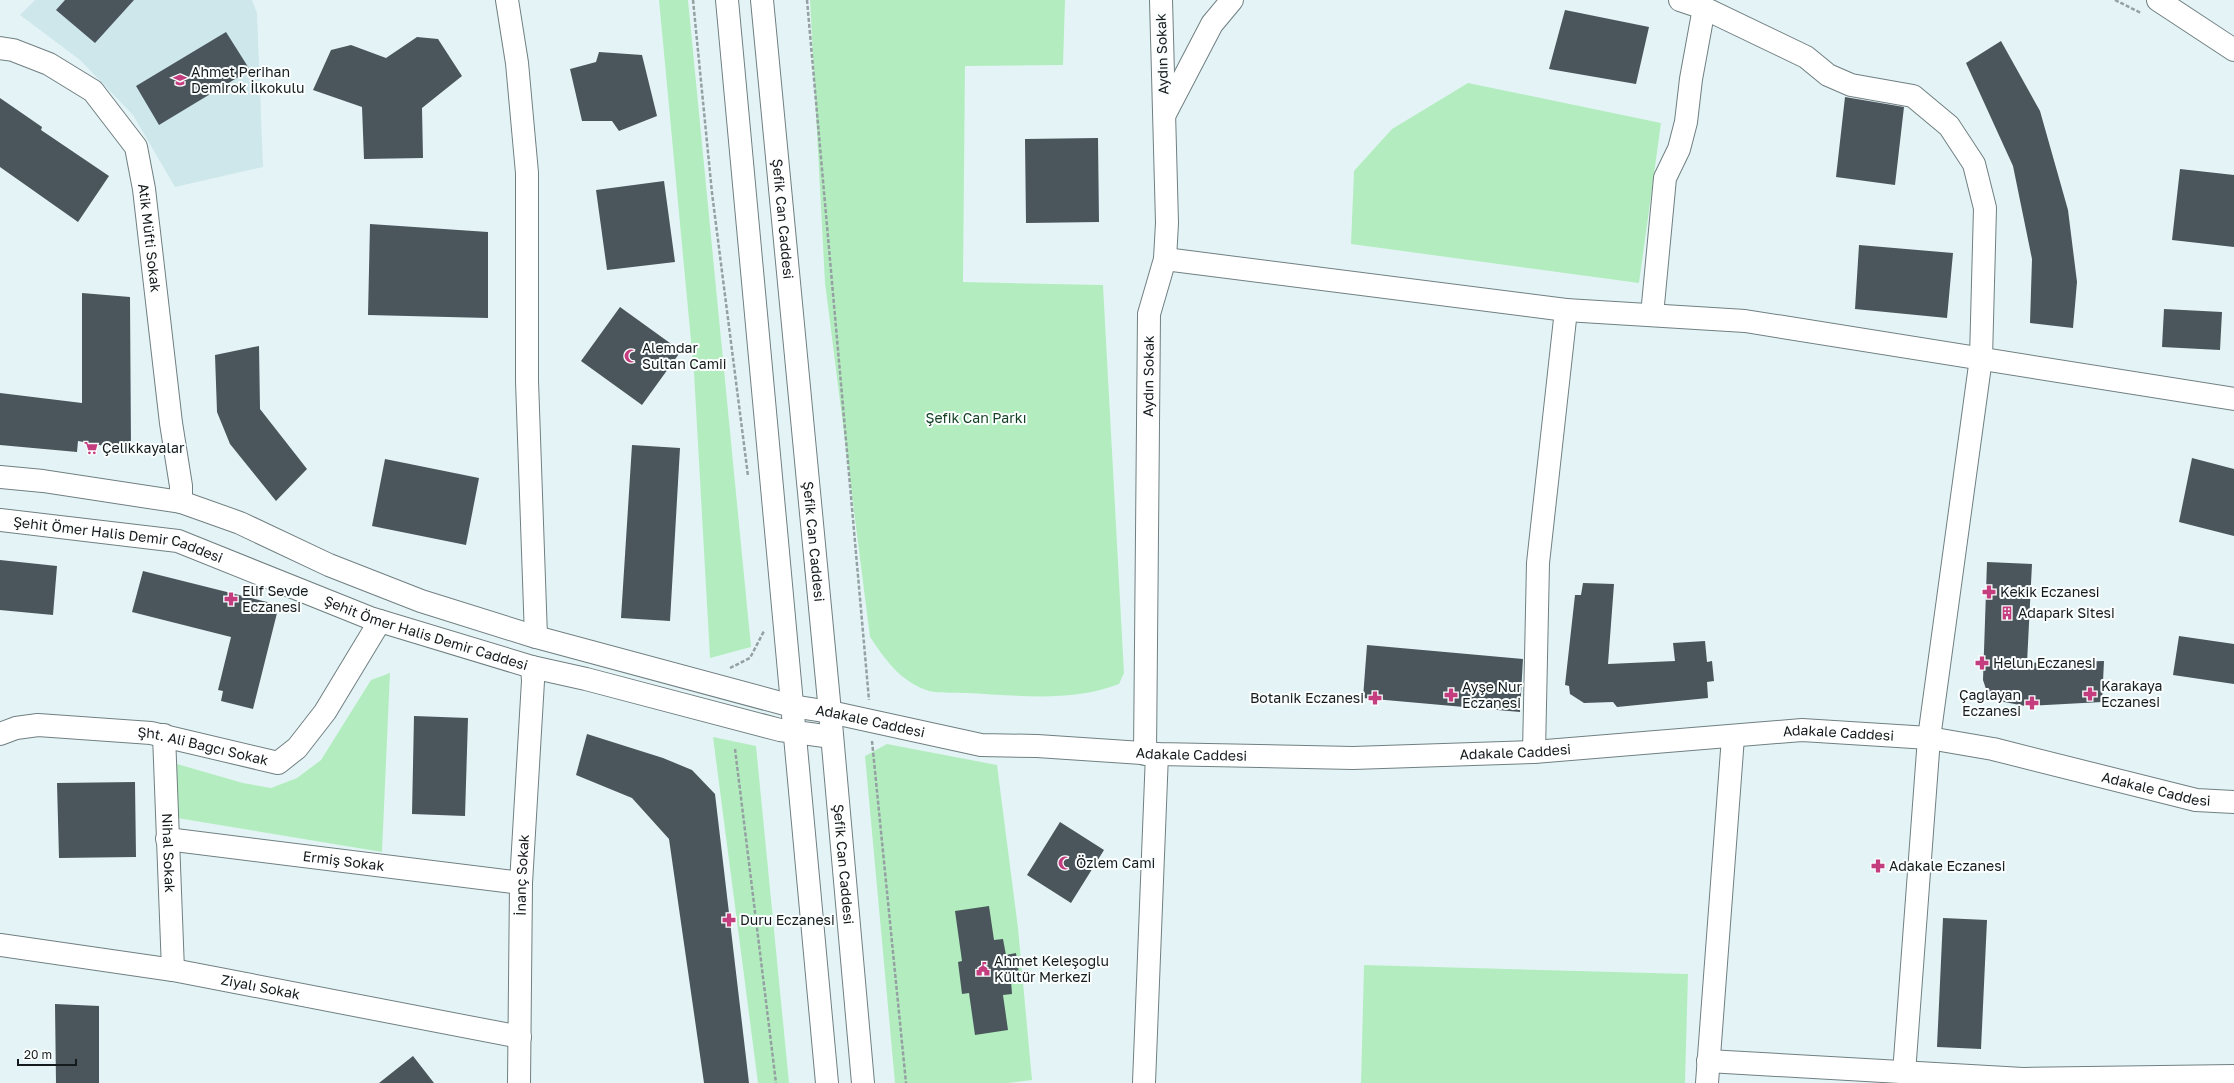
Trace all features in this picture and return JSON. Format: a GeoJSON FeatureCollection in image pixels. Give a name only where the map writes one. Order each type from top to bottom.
{"type":"FeatureCollection","features":[{"type":"Feature","properties":{"kind":"main road"},"geometry":{"type":"LineString","coordinates":[[507,0],[517,63],[527,174],[527,381],[536,637]]}},
{"type":"Feature","properties":{"kind":"main road"},"geometry":{"type":"LineString","coordinates":[[727,0],[827,1083]]}},
{"type":"Feature","properties":{"kind":"main road","name":"Şefik Can Caddesi"},"geometry":{"type":"LineString","coordinates":[[762,0],[830,712],[863,1083]]}},
{"type":"Feature","properties":{"kind":"main road","name":"Aydın Sokak"},"geometry":{"type":"LineString","coordinates":[[1144,1083],[1151,754],[1149,314],[1165,259],[1167,223],[1161,0]]}},
{"type":"Feature","properties":{"kind":"main road"},"geometry":{"type":"LineString","coordinates":[[1164,115],[1212,24],[1232,0]]}},
{"type":"Feature","properties":{"kind":"main road"},"geometry":{"type":"LineString","coordinates":[[1680,0],[1704,8],[1806,57],[1828,75],[1850,85],[1913,96],[1949,126],[1974,164],[1986,208],[1981,358],[1929,738],[1904,1073]]}},
{"type":"Feature","properties":{"kind":"main road"},"geometry":{"type":"LineString","coordinates":[[2158,0],[2234,50]]}},
{"type":"Feature","properties":{"kind":"main road"},"geometry":{"type":"LineString","coordinates":[[1652,315],[1664,178],[1679,149],[1686,122],[1691,79],[1704,8]]}},
{"type":"Feature","properties":{"kind":"main road","name":"Atik Müfti Sokak"},"geometry":{"type":"LineString","coordinates":[[0,48],[14,50],[49,64],[93,91],[136,147],[144,189],[171,423],[181,486],[181,502]]}},
{"type":"Feature","properties":{"kind":"main road"},"geometry":{"type":"LineString","coordinates":[[1165,259],[1566,310],[1745,321],[2234,399]]}},
{"type":"Feature","properties":{"kind":"main road"},"geometry":{"type":"LineString","coordinates":[[1534,752],[1538,563],[1566,310]]}},
{"type":"Feature","properties":{"kind":"main road","name":"Şehit Ömer Halis Demir Caddesi"},"geometry":{"type":"LineString","coordinates":[[0,477],[43,481],[181,502],[240,523],[329,565],[421,601],[536,637],[792,706]]}},
{"type":"Feature","properties":{"kind":"main road","name":"Şehit Ömer Halis Demir Caddesi"},"geometry":{"type":"LineString","coordinates":[[0,520],[178,541],[380,621],[532,667],[794,732],[832,737]]}},
{"type":"Feature","properties":{"kind":"main road","name":"Şht. Ali Bağcı Sokak"},"geometry":{"type":"LineString","coordinates":[[0,734],[16,728],[38,725],[91,728],[164,735],[278,763],[297,748],[325,712],[380,621]]}},
{"type":"Feature","properties":{"kind":"main road","name":"İnanç Sokak"},"geometry":{"type":"LineString","coordinates":[[519,1083],[521,883],[534,681],[532,667]]}},
{"type":"Feature","properties":{"kind":"main road","name":"Adakale Caddesi"},"geometry":{"type":"LineString","coordinates":[[792,706],[871,720],[981,745],[1037,746],[1151,754],[1353,758],[1534,752],[1733,737],[1802,730],[1929,738],[1993,749],[2196,800],[2234,802]]}},
{"type":"Feature","properties":{"kind":"main road","name":"Nihal Sokak"},"geometry":{"type":"LineString","coordinates":[[164,735],[173,970]]}},
{"type":"Feature","properties":{"kind":"main road"},"geometry":{"type":"LineString","coordinates":[[1707,1083],[1733,737]]}},
{"type":"Feature","properties":{"kind":"main road","name":"Ermiş Sokak"},"geometry":{"type":"LineString","coordinates":[[167,839],[521,883]]}},
{"type":"Feature","properties":{"kind":"main road","name":"Ziyalı Sokak"},"geometry":{"type":"LineString","coordinates":[[0,945],[173,970],[520,1037]]}},
{"type":"Feature","properties":{"kind":"main road"},"geometry":{"type":"LineString","coordinates":[[1708,1061],[2023,1079],[2234,1076]]}},
{"type":"Feature","properties":{"kind":"path"},"geometry":{"type":"LineString","coordinates":[[807,0],[871,720],[906,1083]]}},
{"type":"Feature","properties":{"kind":"path"},"geometry":{"type":"LineString","coordinates":[[735,749],[776,1083]]}},
{"type":"Feature","properties":{"kind":"shaded area","name":"Ahmet Perihan Demirok İlkokulu"},"geometry":{"type":"Polygon","coordinates":[[[35,0],[252,0],[257,13],[263,167],[175,187],[133,115],[80,60],[20,15],[35,0]]]}},
{"type":"Feature","properties":{"kind":"green space"},"geometry":{"type":"Polygon","coordinates":[[[659,0],[688,0],[751,647],[710,658],[694,373],[659,0]]]}},
{"type":"Feature","properties":{"kind":"green space","name":"Şefik Can Parkı"},"geometry":{"type":"Polygon","coordinates":[[[810,0],[1065,0],[1063,65],[965,66],[963,282],[1103,285],[1124,673],[1119,684],[1101,690],[1063,696],[1023,696],[930,691],[916,686],[900,675],[887,661],[870,637],[825,283],[810,0]]]}},
{"type":"Feature","properties":{"kind":"green space"},"geometry":{"type":"Polygon","coordinates":[[[1468,83],[1661,123],[1639,283],[1351,244],[1354,171],[1392,129],[1468,83]]]}},
{"type":"Feature","properties":{"kind":"green space"},"geometry":{"type":"Polygon","coordinates":[[[390,673],[382,852],[177,818],[177,764],[243,783],[271,788],[297,778],[321,760],[371,680],[390,673]]]}},
{"type":"Feature","properties":{"kind":"green space"},"geometry":{"type":"Polygon","coordinates":[[[713,737],[756,746],[789,1083],[758,1083],[713,737]]]}},
{"type":"Feature","properties":{"kind":"green space"},"geometry":{"type":"Polygon","coordinates":[[[887,744],[997,765],[1018,928],[1032,1080],[1008,1083],[895,1083],[865,756],[887,744]]]}},
{"type":"Feature","properties":{"kind":"green space"},"geometry":{"type":"Polygon","coordinates":[[[1364,965],[1688,974],[1685,1083],[1361,1083],[1364,965]]]}},
{"type":"Feature","properties":{"kind":"building"},"geometry":{"type":"Polygon","coordinates":[[[65,0],[134,0],[95,43],[56,10],[65,0]]]}},
{"type":"Feature","properties":{"kind":"building"},"geometry":{"type":"Polygon","coordinates":[[[1565,10],[1649,27],[1636,84],[1549,69],[1565,10]]]}},
{"type":"Feature","properties":{"kind":"building"},"geometry":{"type":"Polygon","coordinates":[[[226,32],[250,70],[159,125],[136,86],[226,32]]]}},
{"type":"Feature","properties":{"kind":"building"},"geometry":{"type":"Polygon","coordinates":[[[417,37],[438,39],[462,76],[422,108],[423,158],[364,159],[362,107],[313,90],[331,50],[351,45],[386,58],[417,37]]]}},
{"type":"Feature","properties":{"kind":"building"},"geometry":{"type":"Polygon","coordinates":[[[2001,41],[2040,111],[2068,210],[2077,282],[2073,328],[2030,323],[2032,259],[2013,166],[1966,63],[2001,41]]]}},
{"type":"Feature","properties":{"kind":"building"},"geometry":{"type":"Polygon","coordinates":[[[599,52],[642,55],[657,116],[619,131],[612,121],[582,121],[570,69],[596,62],[599,52]]]}},
{"type":"Feature","properties":{"kind":"building"},"geometry":{"type":"Polygon","coordinates":[[[1845,97],[1904,107],[1895,185],[1836,177],[1845,97]]]}},
{"type":"Feature","properties":{"kind":"building"},"geometry":{"type":"Polygon","coordinates":[[[0,98],[42,127],[41,130],[109,176],[78,222],[0,167],[0,98]]]}},
{"type":"Feature","properties":{"kind":"building"},"geometry":{"type":"Polygon","coordinates":[[[1098,138],[1099,222],[1026,223],[1025,139],[1098,138]]]}},
{"type":"Feature","properties":{"kind":"building"},"geometry":{"type":"Polygon","coordinates":[[[2180,169],[2234,175],[2234,247],[2172,240],[2180,169]]]}},
{"type":"Feature","properties":{"kind":"building"},"geometry":{"type":"Polygon","coordinates":[[[664,181],[675,262],[607,270],[596,190],[664,181]]]}},
{"type":"Feature","properties":{"kind":"building"},"geometry":{"type":"Polygon","coordinates":[[[370,224],[488,232],[488,318],[368,315],[370,224]]]}},
{"type":"Feature","properties":{"kind":"building"},"geometry":{"type":"Polygon","coordinates":[[[1859,245],[1953,253],[1947,318],[1855,309],[1859,245]]]}},
{"type":"Feature","properties":{"kind":"building"},"geometry":{"type":"Polygon","coordinates":[[[82,293],[130,297],[131,451],[78,441],[77,452],[0,445],[0,393],[82,403],[82,293]]]}},
{"type":"Feature","properties":{"kind":"building","name":"Alemdar Sultan Camii"},"geometry":{"type":"Polygon","coordinates":[[[620,307],[681,351],[642,405],[581,361],[620,307]]]}},
{"type":"Feature","properties":{"kind":"building"},"geometry":{"type":"Polygon","coordinates":[[[2164,309],[2222,312],[2220,350],[2162,347],[2164,309]]]}},
{"type":"Feature","properties":{"kind":"building"},"geometry":{"type":"Polygon","coordinates":[[[259,346],[260,409],[307,469],[276,501],[230,444],[217,412],[215,355],[259,346]]]}},
{"type":"Feature","properties":{"kind":"building"},"geometry":{"type":"Polygon","coordinates":[[[632,445],[680,448],[670,621],[621,618],[632,445]]]}},
{"type":"Feature","properties":{"kind":"building"},"geometry":{"type":"Polygon","coordinates":[[[2192,458],[2234,469],[2234,536],[2179,522],[2192,458]]]}},
{"type":"Feature","properties":{"kind":"building"},"geometry":{"type":"Polygon","coordinates":[[[385,459],[479,478],[466,545],[372,526],[385,459]]]}},
{"type":"Feature","properties":{"kind":"building"},"geometry":{"type":"Polygon","coordinates":[[[0,560],[57,566],[53,615],[0,610],[0,560]]]}},
{"type":"Feature","properties":{"kind":"building","name":"Adapark Sitesi"},"geometry":{"type":"Polygon","coordinates":[[[1987,562],[2032,564],[2027,663],[2104,661],[2102,702],[2025,706],[1999,701],[1987,692],[1983,680],[1987,562]]]}},
{"type":"Feature","properties":{"kind":"building"},"geometry":{"type":"Polygon","coordinates":[[[143,571],[279,605],[253,709],[221,701],[223,691],[218,690],[231,637],[132,612],[143,571]]]}},
{"type":"Feature","properties":{"kind":"building"},"geometry":{"type":"Polygon","coordinates":[[[1583,583],[1614,584],[1608,664],[1675,661],[1673,643],[1705,641],[1707,662],[1712,661],[1714,681],[1707,682],[1708,698],[1617,707],[1613,702],[1584,703],[1570,694],[1569,686],[1565,685],[1575,595],[1581,595],[1583,583]]]}},
{"type":"Feature","properties":{"kind":"building"},"geometry":{"type":"Polygon","coordinates":[[[2179,636],[2234,644],[2234,684],[2173,675],[2179,636]]]}},
{"type":"Feature","properties":{"kind":"building"},"geometry":{"type":"Polygon","coordinates":[[[1367,645],[1523,659],[1520,712],[1363,698],[1367,645]]]}},
{"type":"Feature","properties":{"kind":"building"},"geometry":{"type":"Polygon","coordinates":[[[414,716],[468,718],[465,816],[412,814],[414,716]]]}},
{"type":"Feature","properties":{"kind":"building"},"geometry":{"type":"Polygon","coordinates":[[[587,734],[663,758],[692,770],[715,794],[749,1083],[704,1083],[669,839],[632,798],[576,775],[587,734]]]}},
{"type":"Feature","properties":{"kind":"building"},"geometry":{"type":"Polygon","coordinates":[[[135,782],[136,857],[59,858],[57,783],[135,782]]]}},
{"type":"Feature","properties":{"kind":"building","name":"Özlem Cami"},"geometry":{"type":"Polygon","coordinates":[[[1060,822],[1104,850],[1071,903],[1027,875],[1060,822]]]}},
{"type":"Feature","properties":{"kind":"building"},"geometry":{"type":"Polygon","coordinates":[[[989,906],[994,940],[1003,939],[1006,955],[1016,953],[1020,980],[1011,981],[1012,994],[1003,995],[1008,1030],[975,1035],[969,993],[962,994],[958,962],[962,961],[955,911],[989,906]]]}},
{"type":"Feature","properties":{"kind":"building"},"geometry":{"type":"Polygon","coordinates":[[[1943,918],[1987,920],[1981,1049],[1937,1047],[1943,918]]]}},
{"type":"Feature","properties":{"kind":"building"},"geometry":{"type":"Polygon","coordinates":[[[55,1004],[99,1006],[99,1083],[56,1083],[55,1004]]]}},
{"type":"Feature","properties":{"kind":"building"},"geometry":{"type":"Polygon","coordinates":[[[413,1056],[434,1083],[379,1083],[413,1056]]]}},
{"type":"Feature","properties":{"kind":"place","name":"Ahmet Perihan Demirok İlkokulu"},"geometry":{"type":"Point","coordinates":[180,80]}},
{"type":"Feature","properties":{"kind":"place","name":"Alemdar Sultan Camii"},"geometry":{"type":"Point","coordinates":[631,356]}},
{"type":"Feature","properties":{"kind":"place","name":"Çelikkayalar"},"geometry":{"type":"Point","coordinates":[91,448]}},
{"type":"Feature","properties":{"kind":"place","name":"Kekik Eczanesi"},"geometry":{"type":"Point","coordinates":[1989,592]}},
{"type":"Feature","properties":{"kind":"place","name":"Elif Sevde Eczanesi"},"geometry":{"type":"Point","coordinates":[231,599]}},
{"type":"Feature","properties":{"kind":"place","name":"Adapark Sitesi"},"geometry":{"type":"Point","coordinates":[2007,613]}},
{"type":"Feature","properties":{"kind":"place","name":"Helun Eczanesi"},"geometry":{"type":"Point","coordinates":[1982,663]}},
{"type":"Feature","properties":{"kind":"place","name":"Karakaya Eczanesi"},"geometry":{"type":"Point","coordinates":[2090,694]}},
{"type":"Feature","properties":{"kind":"place","name":"Ayşe Nur Eczanesi"},"geometry":{"type":"Point","coordinates":[1451,695]}},
{"type":"Feature","properties":{"kind":"place","name":"Botanik Eczanesi"},"geometry":{"type":"Point","coordinates":[1375,698]}},
{"type":"Feature","properties":{"kind":"place","name":"Çağlayan Eczanesi"},"geometry":{"type":"Point","coordinates":[2032,703]}},
{"type":"Feature","properties":{"kind":"place","name":"Özlem Cami"},"geometry":{"type":"Point","coordinates":[1065,863]}},
{"type":"Feature","properties":{"kind":"place","name":"Adakale Eczanesi"},"geometry":{"type":"Point","coordinates":[1878,866]}},
{"type":"Feature","properties":{"kind":"place","name":"Duru Eczanesi"},"geometry":{"type":"Point","coordinates":[729,920]}},
{"type":"Feature","properties":{"kind":"place","name":"Ahmet Keleşoğlu Kültür Merkezi"},"geometry":{"type":"Point","coordinates":[983,969]}}]}
